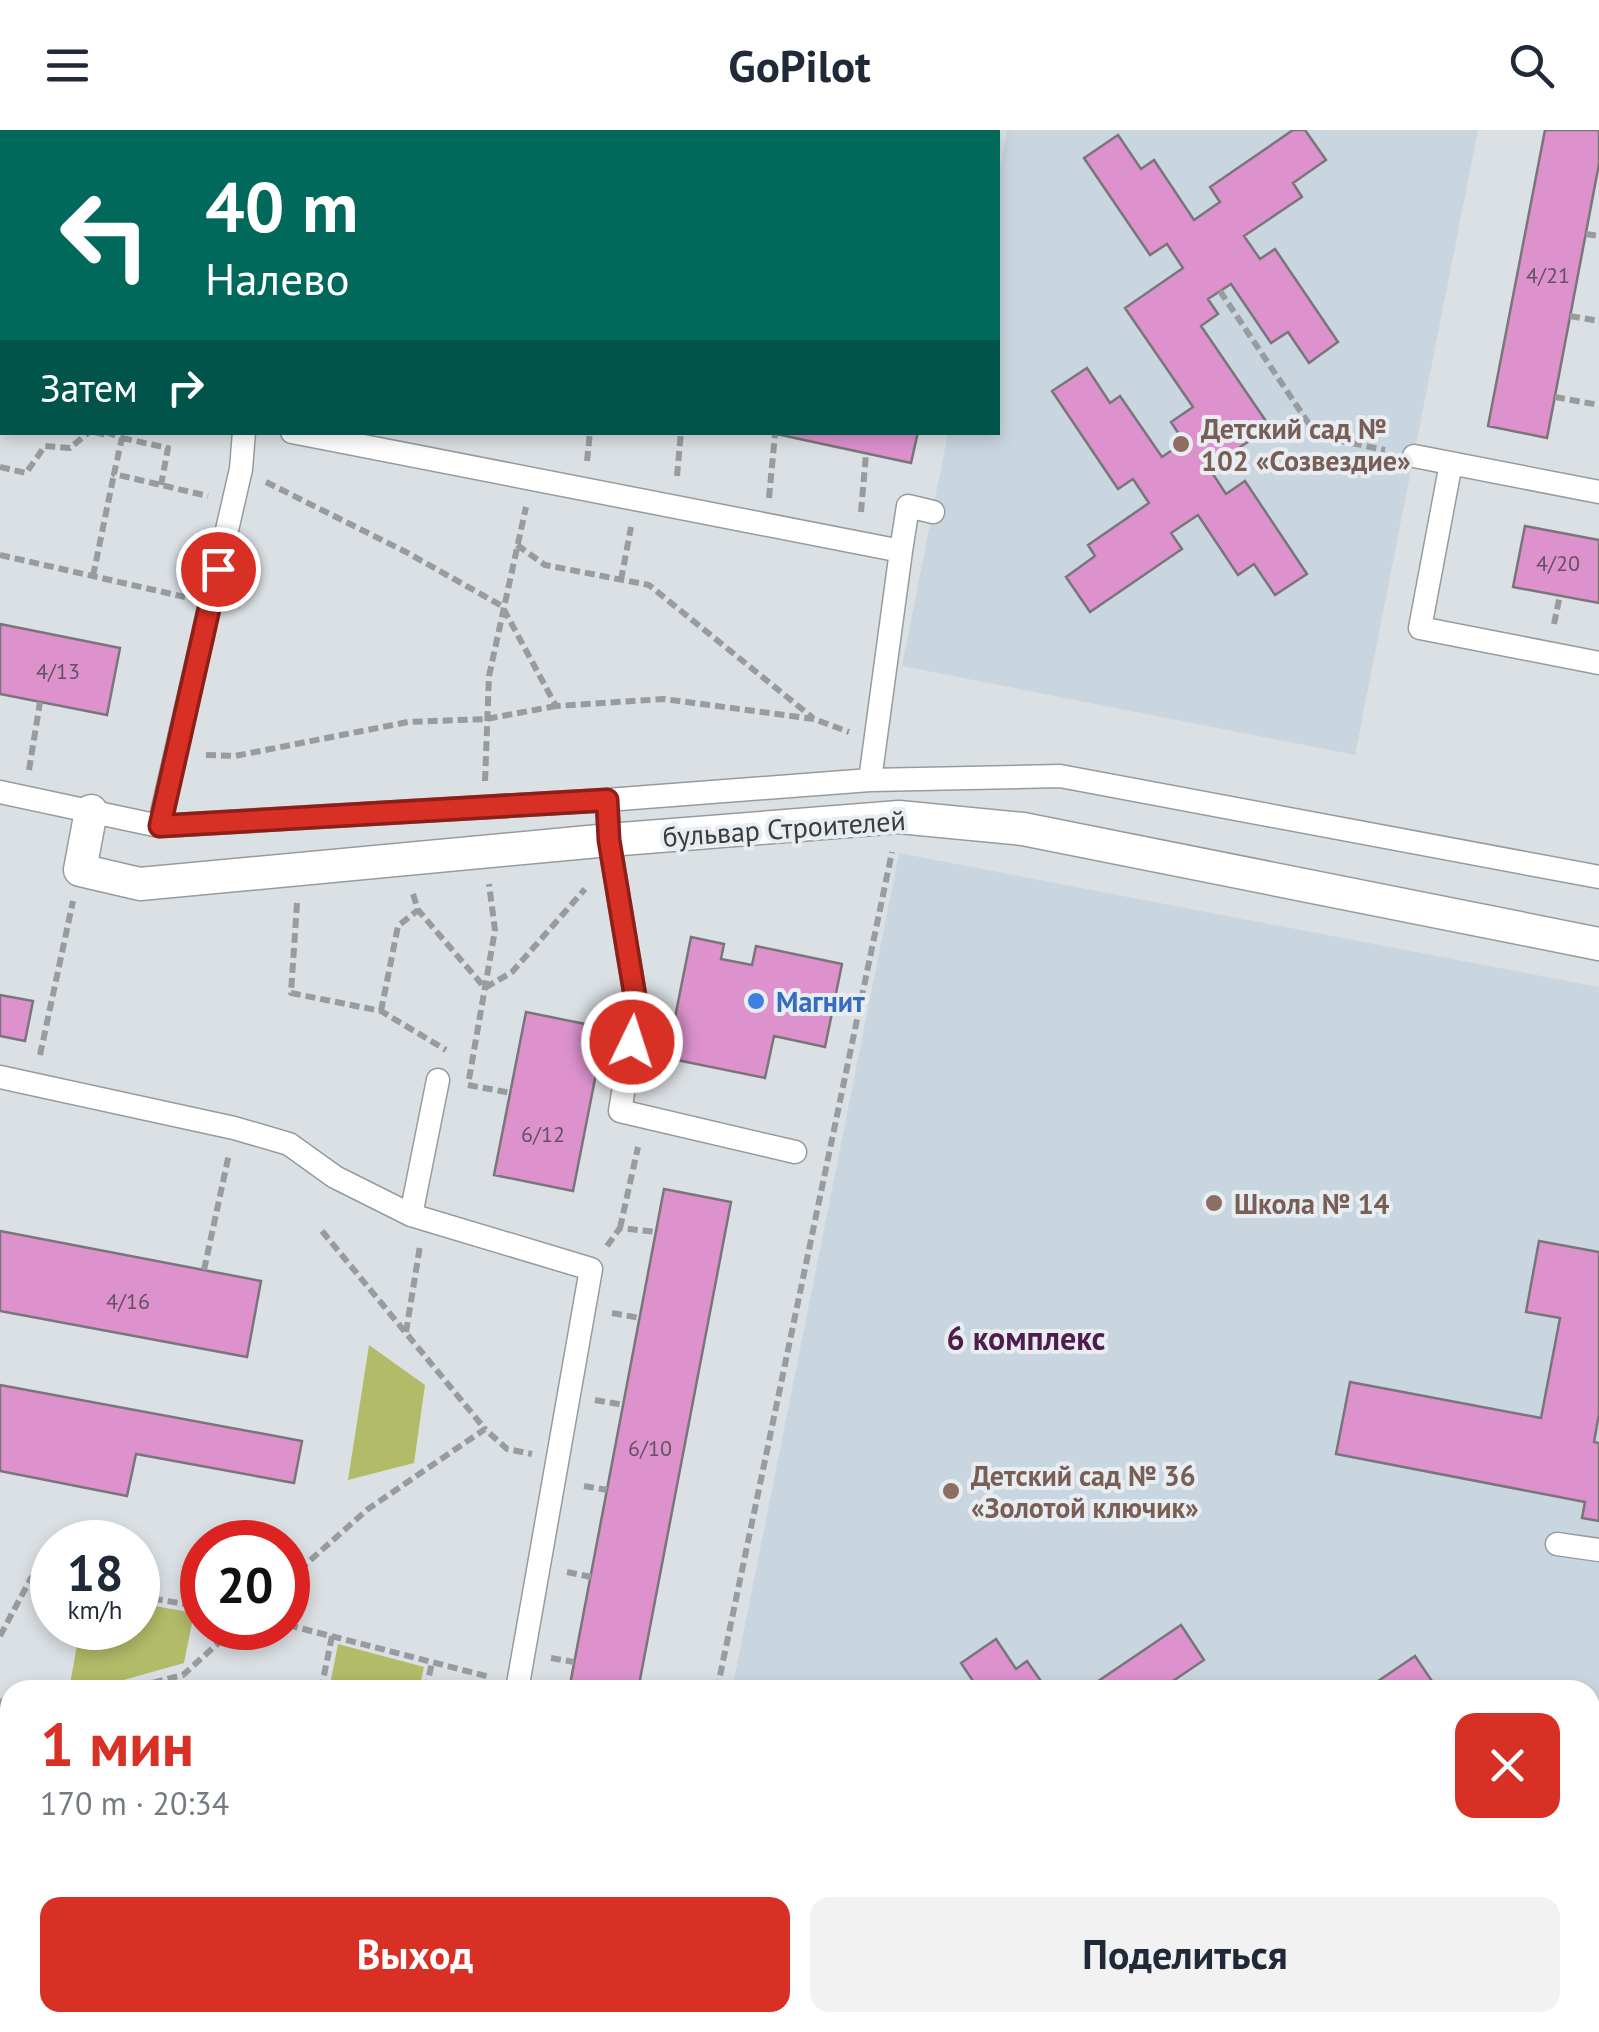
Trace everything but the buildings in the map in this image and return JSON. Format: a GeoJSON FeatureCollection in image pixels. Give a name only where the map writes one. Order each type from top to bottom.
{"type":"FeatureCollection","features":[{"type":"Feature","properties":{"kind":"street"},"geometry":{"type":"LineString","coordinates":[[80,870],[90,811]]}},
{"type":"Feature","properties":{"kind":"street","name":"бульвар Строителей"},"geometry":{"type":"LineString","coordinates":[[80,870],[140,884],[485,851],[610,849],[899,817],[1023,829],[1599,944]]}},
{"type":"Feature","properties":{"kind":"lane"},"geometry":{"type":"LineString","coordinates":[[160,826],[234,502],[244,435]]}},
{"type":"Feature","properties":{"kind":"lane"},"geometry":{"type":"LineString","coordinates":[[307,435],[901,551]]}},
{"type":"Feature","properties":{"kind":"lane"},"geometry":{"type":"LineString","coordinates":[[1414,456],[1599,492]]}},
{"type":"Feature","properties":{"kind":"lane"},"geometry":{"type":"LineString","coordinates":[[1451,463],[1420,628],[1599,664]]}},
{"type":"Feature","properties":{"kind":"lane"},"geometry":{"type":"LineString","coordinates":[[870,780],[908,506],[933,512]]}},
{"type":"Feature","properties":{"kind":"lane"},"geometry":{"type":"LineString","coordinates":[[0,792],[160,826],[870,780],[1060,776],[1599,877]]}},
{"type":"Feature","properties":{"kind":"lane"},"geometry":{"type":"LineString","coordinates":[[607,800],[610,849],[637,1008],[620,1110],[795,1152]]}},
{"type":"Feature","properties":{"kind":"lane"},"geometry":{"type":"LineString","coordinates":[[0,1077],[234,1128],[289,1144],[335,1177],[417,1217],[590,1269],[518,1680]]}},
{"type":"Feature","properties":{"kind":"lane"},"geometry":{"type":"LineString","coordinates":[[417,1217],[438,1080]]}},
{"type":"Feature","properties":{"kind":"lane"},"geometry":{"type":"LineString","coordinates":[[1557,1544],[1599,1550]]}},
{"type":"Feature","properties":{"kind":"path"},"geometry":{"type":"LineString","coordinates":[[1586,234],[1599,236]]}},
{"type":"Feature","properties":{"kind":"path"},"geometry":{"type":"LineString","coordinates":[[1220,291],[1317,436],[1414,456]]}},
{"type":"Feature","properties":{"kind":"path"},"geometry":{"type":"LineString","coordinates":[[1570,316],[1599,321]]}},
{"type":"Feature","properties":{"kind":"path"},"geometry":{"type":"LineString","coordinates":[[1555,397],[1599,405]]}},
{"type":"Feature","properties":{"kind":"path"},"geometry":{"type":"LineString","coordinates":[[0,467],[26,472],[44,446],[70,448],[88,435]]}},
{"type":"Feature","properties":{"kind":"path"},"geometry":{"type":"LineString","coordinates":[[110,435],[168,448],[162,485]]}},
{"type":"Feature","properties":{"kind":"path"},"geometry":{"type":"LineString","coordinates":[[674,507],[681,435]]}},
{"type":"Feature","properties":{"kind":"path"},"geometry":{"type":"LineString","coordinates":[[766,525],[775,435]]}},
{"type":"Feature","properties":{"kind":"path"},"geometry":{"type":"LineString","coordinates":[[93,576],[122,438]]}},
{"type":"Feature","properties":{"kind":"path"},"geometry":{"type":"LineString","coordinates":[[858,543],[866,454]]}},
{"type":"Feature","properties":{"kind":"path"},"geometry":{"type":"LineString","coordinates":[[241,469],[406,552],[502,606],[556,706]]}},
{"type":"Feature","properties":{"kind":"path"},"geometry":{"type":"LineString","coordinates":[[114,474],[234,502]]}},
{"type":"Feature","properties":{"kind":"path"},"geometry":{"type":"LineString","coordinates":[[485,807],[489,676],[532,479]]}},
{"type":"Feature","properties":{"kind":"path"},"geometry":{"type":"LineString","coordinates":[[620,580],[636,500]]}},
{"type":"Feature","properties":{"kind":"path"},"geometry":{"type":"LineString","coordinates":[[516,545],[545,566],[649,585],[814,719]]}},
{"type":"Feature","properties":{"kind":"path"},"geometry":{"type":"LineString","coordinates":[[0,556],[210,603]]}},
{"type":"Feature","properties":{"kind":"path"},"geometry":{"type":"LineString","coordinates":[[176,755],[235,756],[408,722],[486,719],[556,706],[664,699],[814,719],[874,741]]}},
{"type":"Feature","properties":{"kind":"path"},"geometry":{"type":"LineString","coordinates":[[24,797],[40,702]]}},
{"type":"Feature","properties":{"kind":"path"},"geometry":{"type":"LineString","coordinates":[[719,1680],[899,817]]}},
{"type":"Feature","properties":{"kind":"path"},"geometry":{"type":"LineString","coordinates":[[485,988],[512,972],[610,849]]}},
{"type":"Feature","properties":{"kind":"path"},"geometry":{"type":"LineString","coordinates":[[468,1086],[495,930],[485,851]]}},
{"type":"Feature","properties":{"kind":"path"},"geometry":{"type":"LineString","coordinates":[[402,859],[418,910],[485,988]]}},
{"type":"Feature","properties":{"kind":"path"},"geometry":{"type":"LineString","coordinates":[[300,868],[290,993],[382,1012],[472,1066]]}},
{"type":"Feature","properties":{"kind":"path"},"geometry":{"type":"LineString","coordinates":[[34,1085],[80,870]]}},
{"type":"Feature","properties":{"kind":"path"},"geometry":{"type":"LineString","coordinates":[[382,1012],[398,926],[418,910]]}},
{"type":"Feature","properties":{"kind":"path"},"geometry":{"type":"LineString","coordinates":[[438,1080],[511,1093]]}},
{"type":"Feature","properties":{"kind":"path"},"geometry":{"type":"LineString","coordinates":[[590,1269],[620,1228],[645,1116]]}},
{"type":"Feature","properties":{"kind":"path"},"geometry":{"type":"LineString","coordinates":[[204,1270],[234,1128]]}},
{"type":"Feature","properties":{"kind":"path"},"geometry":{"type":"LineString","coordinates":[[406,1333],[417,1217]]}},
{"type":"Feature","properties":{"kind":"path"},"geometry":{"type":"LineString","coordinates":[[620,1228],[656,1232]]}},
{"type":"Feature","properties":{"kind":"path"},"geometry":{"type":"LineString","coordinates":[[322,1231],[485,1429],[507,1448],[558,1460]]}},
{"type":"Feature","properties":{"kind":"path"},"geometry":{"type":"LineString","coordinates":[[310,1560],[368,1509],[485,1429]]}},
{"type":"Feature","properties":{"kind":"path"},"geometry":{"type":"LineString","coordinates":[[1,1631],[30,1580]]}},
{"type":"Feature","properties":{"kind":"path"},"geometry":{"type":"LineString","coordinates":[[310,1630],[493,1680]]}},
{"type":"Feature","properties":{"kind":"path"},"geometry":{"type":"LineString","coordinates":[[323,1680],[332,1636]]}},
{"type":"Feature","properties":{"kind":"path"},"geometry":{"type":"LineString","coordinates":[[163,1680],[183,1675],[211,1650]]}},
{"type":"Feature","properties":{"kind":"path"},"geometry":{"type":"LineString","coordinates":[[428,1680],[432,1662]]}},
{"type":"Feature","properties":{"kind":"path"},"geometry":{"type":"LineString","coordinates":[[183,1675],[183,1680]]}},
{"type":"Feature","properties":{"kind":"shaded area","name":"Детский сад № 102 «Созвездие»"},"geometry":{"type":"Polygon","coordinates":[[[1007,130],[1478,130],[1355,755],[902,666],[948,435],[1000,435],[1000,167],[1007,130]]]}},
{"type":"Feature","properties":{"kind":"shaded area","name":"Школа № 14"},"geometry":{"type":"Polygon","coordinates":[[[899,853],[1599,987],[1599,1680],[734,1680],[899,853]]]}},
{"type":"Feature","properties":{"kind":"green space"},"geometry":{"type":"Polygon","coordinates":[[[369,1345],[425,1385],[414,1463],[348,1480],[369,1345]]]}},
{"type":"Feature","properties":{"kind":"green space"},"geometry":{"type":"Polygon","coordinates":[[[160,1607],[180,1610],[180,1650],[187,1650],[184,1663],[124,1680],[71,1680],[76,1650],[160,1650],[160,1607]]]}},
{"type":"Feature","properties":{"kind":"green space"},"geometry":{"type":"Polygon","coordinates":[[[338,1644],[424,1667],[421,1680],[331,1680],[338,1644]]]}},
{"type":"Feature","properties":{"kind":"place","name":"Детский сад № 102 «Созвездие»"},"geometry":{"type":"Point","coordinates":[1181,444]}},
{"type":"Feature","properties":{"kind":"place","name":"Магнит"},"geometry":{"type":"Point","coordinates":[756,1001]}},
{"type":"Feature","properties":{"kind":"place","name":"Школа № 14"},"geometry":{"type":"Point","coordinates":[1214,1203]}},
{"type":"Feature","properties":{"kind":"place","name":"Детский сад № 36 «Золотой ключик»"},"geometry":{"type":"Point","coordinates":[951,1491]}},
{"type":"Feature","properties":{"kind":"district","name":"6 комплекс"},"geometry":{"type":"Point","coordinates":[1026,1338]}},
{"type":"Feature","properties":{"kind":"route"},"geometry":{"type":"LineString","coordinates":[[218,569],[160,826],[607,800],[609,840],[637,1008],[632,1042]]}}]}
